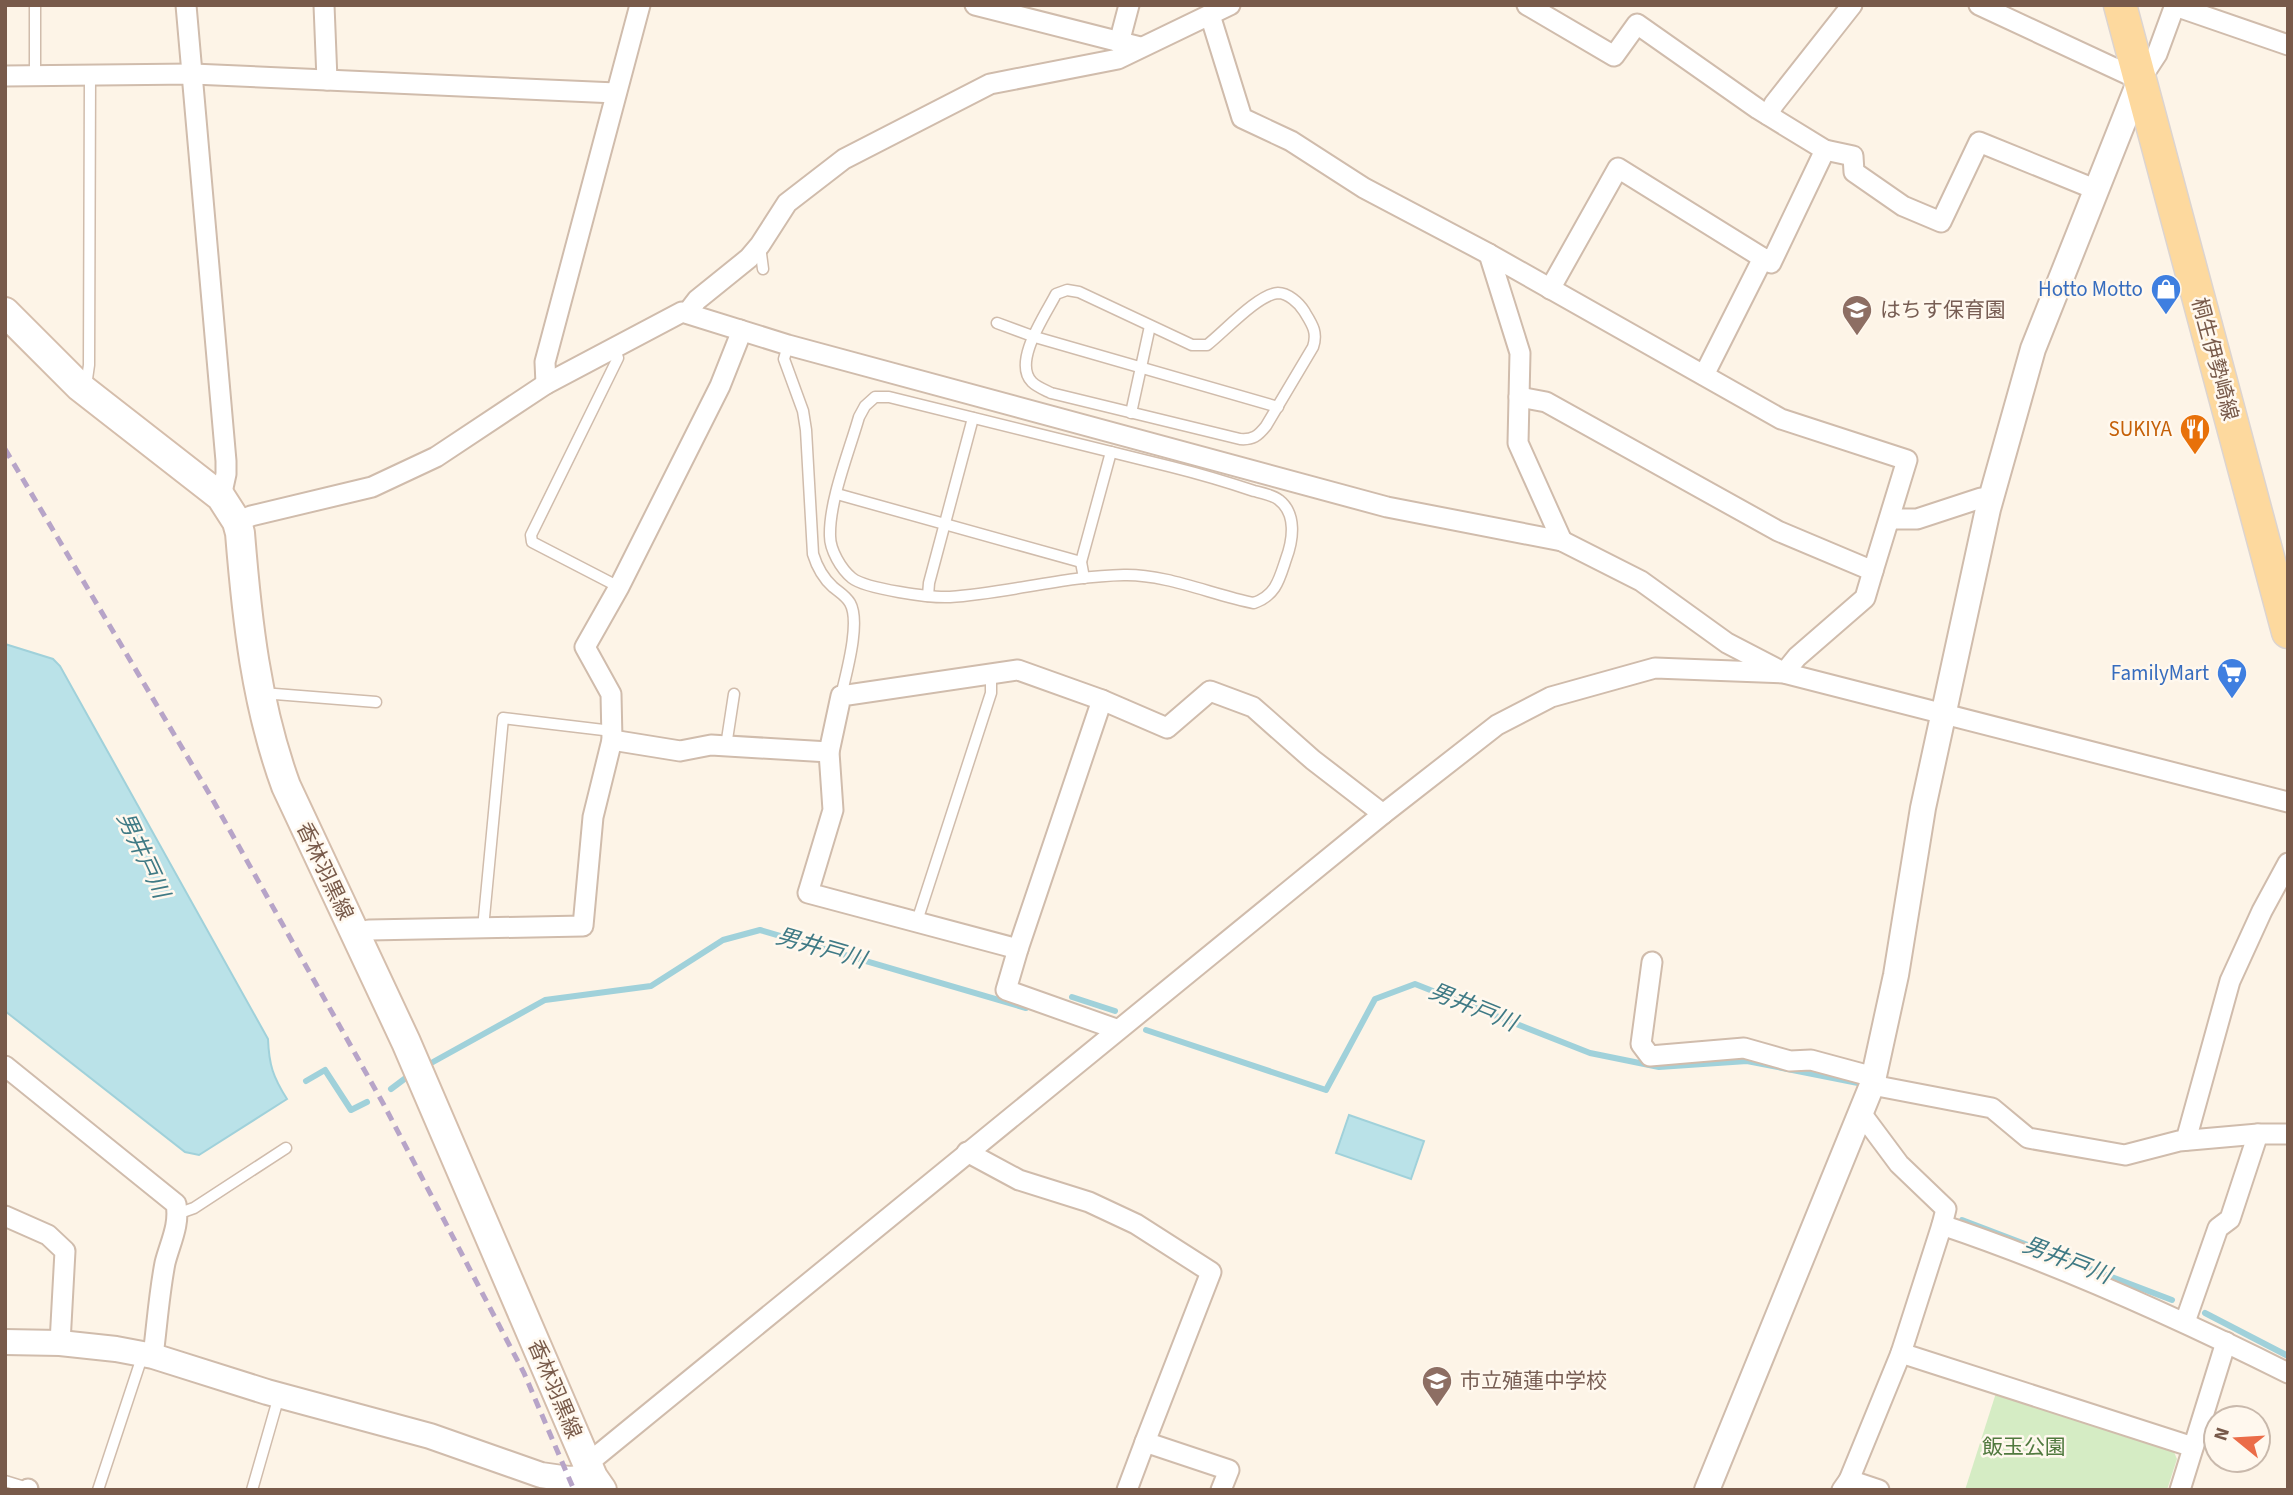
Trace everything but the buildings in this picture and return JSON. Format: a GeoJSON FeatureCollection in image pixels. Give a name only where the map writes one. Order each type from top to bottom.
{"type":"FeatureCollection","features":[{"type":"Feature","properties":{"kind":"main road","name":"桐生伊勢崎線"},"geometry":{"type":"LineString","coordinates":[[2120,5],[2288,632]]}},
{"type":"Feature","properties":{"kind":"main road","name":"香林羽黒線"},"geometry":{"type":"LineString","coordinates":[[5,312],[80,387],[221,497],[237,522],[251,654],[259,697],[286,786],[406,1042],[594,1477]]}},
{"type":"Feature","properties":{"kind":"street"},"geometry":{"type":"LineString","coordinates":[[187,5],[226,461],[221,497]]}},
{"type":"Feature","properties":{"kind":"street"},"geometry":{"type":"LineString","coordinates":[[324,5],[327,80]]}},
{"type":"Feature","properties":{"kind":"street"},"geometry":{"type":"LineString","coordinates":[[546,384],[545,362],[640,5]]}},
{"type":"Feature","properties":{"kind":"street"},"geometry":{"type":"LineString","coordinates":[[975,5],[1140,47]]}},
{"type":"Feature","properties":{"kind":"street"},"geometry":{"type":"LineString","coordinates":[[1119,43],[1129,5]]}},
{"type":"Feature","properties":{"kind":"street"},"geometry":{"type":"LineString","coordinates":[[687,313],[697,300],[749,258],[787,203],[844,159],[990,84],[1118,59],[1230,5]]}},
{"type":"Feature","properties":{"kind":"street"},"geometry":{"type":"LineString","coordinates":[[1527,5],[1614,56],[1637,24],[1768,115],[1825,150],[1853,156],[1854,172],[1903,206],[1941,222],[1979,142],[2097,190]]}},
{"type":"Feature","properties":{"kind":"street"},"geometry":{"type":"LineString","coordinates":[[1768,115],[1852,5]]}},
{"type":"Feature","properties":{"kind":"street"},"geometry":{"type":"LineString","coordinates":[[1979,5],[2140,80]]}},
{"type":"Feature","properties":{"kind":"street"},"geometry":{"type":"LineString","coordinates":[[1707,1490],[1873,1081],[1896,975],[1923,808],[1991,500],[2033,349],[2140,80],[2157,54],[2175,6],[2288,44]]}},
{"type":"Feature","properties":{"kind":"street"},"geometry":{"type":"LineString","coordinates":[[1210,15],[1242,118],[1291,141],[1364,188],[1489,254],[1780,419],[1908,460],[1865,598],[1797,657],[1784,673]]}},
{"type":"Feature","properties":{"kind":"street"},"geometry":{"type":"LineString","coordinates":[[5,76],[193,74],[616,93]]}},
{"type":"Feature","properties":{"kind":"street"},"geometry":{"type":"LineString","coordinates":[[1550,289],[1618,168],[1771,263],[1825,150]]}},
{"type":"Feature","properties":{"kind":"street"},"geometry":{"type":"LineString","coordinates":[[1489,254],[1520,353],[1518,443],[1562,541]]}},
{"type":"Feature","properties":{"kind":"street"},"geometry":{"type":"LineString","coordinates":[[1704,375],[1763,258]]}},
{"type":"Feature","properties":{"kind":"street"},"geometry":{"type":"LineString","coordinates":[[237,522],[251,516],[372,488],[436,457],[546,384],[682,312],[788,345],[1387,507],[1562,541],[1641,581],[1727,643],[1784,673]]}},
{"type":"Feature","properties":{"kind":"street"},"geometry":{"type":"LineString","coordinates":[[355,934],[369,930],[583,926],[593,817],[612,736],[611,694],[585,647],[619,587],[720,386],[740,330]]}},
{"type":"Feature","properties":{"kind":"street"},"geometry":{"type":"LineString","coordinates":[[1519,397],[1546,402],[1778,531],[1873,571]]}},
{"type":"Feature","properties":{"kind":"street"},"geometry":{"type":"LineString","coordinates":[[1889,519],[1917,519],[1981,498],[1991,500]]}},
{"type":"Feature","properties":{"kind":"street"},"geometry":{"type":"LineString","coordinates":[[5,1342],[60,1343],[148,1355],[279,1396],[430,1436],[542,1483],[594,1477],[967,1152],[1116,1029],[1497,725],[1551,697],[1655,668],[1784,673],[2288,802]]}},
{"type":"Feature","properties":{"kind":"street"},"geometry":{"type":"LineString","coordinates":[[1018,949],[917,920],[807,893],[833,810],[829,752],[841,696],[1018,670],[1102,700],[1167,729],[1210,691],[1253,707],[1313,760],[1383,814]]}},
{"type":"Feature","properties":{"kind":"street"},"geometry":{"type":"LineString","coordinates":[[1102,700],[1006,990],[1116,1029]]}},
{"type":"Feature","properties":{"kind":"street"},"geometry":{"type":"LineString","coordinates":[[612,736],[680,751],[712,745],[829,752]]}},
{"type":"Feature","properties":{"kind":"street"},"geometry":{"type":"LineString","coordinates":[[2186,1140],[2230,981],[2262,911],[2288,863]]}},
{"type":"Feature","properties":{"kind":"street"},"geometry":{"type":"LineString","coordinates":[[1652,962],[1641,1044],[1650,1056],[1744,1048],[1790,1061],[1811,1060],[1873,1081],[1992,1108],[2028,1138],[2125,1155],[2186,1140],[2288,1134]]}},
{"type":"Feature","properties":{"kind":"street"},"geometry":{"type":"LineString","coordinates":[[6,1069],[176,1204],[177,1214],[148,1355]]}},
{"type":"Feature","properties":{"kind":"street"},"geometry":{"type":"LineString","coordinates":[[1861,1113],[1899,1164],[1946,1209],[1901,1353],[1845,1485],[1879,1490]]}},
{"type":"Feature","properties":{"kind":"street"},"geometry":{"type":"LineString","coordinates":[[2186,1322],[2218,1228],[2230,1219],[2258,1134]]}},
{"type":"Feature","properties":{"kind":"street"},"geometry":{"type":"LineString","coordinates":[[967,1152],[1019,1180],[1089,1202],[1136,1224],[1211,1272],[1127,1490]]}},
{"type":"Feature","properties":{"kind":"street"},"geometry":{"type":"LineString","coordinates":[[5,1216],[48,1235],[65,1251],[60,1343]]}},
{"type":"Feature","properties":{"kind":"street"},"geometry":{"type":"LineString","coordinates":[[1942,1225],[1981,1238],[2186,1322],[2288,1373]]}},
{"type":"Feature","properties":{"kind":"street"},"geometry":{"type":"LineString","coordinates":[[2180,1490],[2226,1342]]}},
{"type":"Feature","properties":{"kind":"street"},"geometry":{"type":"LineString","coordinates":[[1901,1353],[2193,1447]]}},
{"type":"Feature","properties":{"kind":"street"},"geometry":{"type":"LineString","coordinates":[[1145,1442],[1229,1470],[1221,1490]]}},
{"type":"Feature","properties":{"kind":"lane"},"geometry":{"type":"LineString","coordinates":[[35,76],[36,5]]}},
{"type":"Feature","properties":{"kind":"lane"},"geometry":{"type":"LineString","coordinates":[[80,387],[87,379],[89,365],[90,76]]}},
{"type":"Feature","properties":{"kind":"lane"},"geometry":{"type":"LineString","coordinates":[[760,245],[763,270]]}},
{"type":"Feature","properties":{"kind":"lane"},"geometry":{"type":"LineString","coordinates":[[1067,290],[1079,292],[1192,345],[1207,345],[1267,296],[1278,293],[1300,305],[1316,336],[1313,347],[1278,407],[1258,436],[1250,440],[1051,393],[1032,383],[1026,374],[1024,363],[1035,337],[1056,295],[1067,290]]}},
{"type":"Feature","properties":{"kind":"lane"},"geometry":{"type":"LineString","coordinates":[[997,323],[1035,337],[1278,407]]}},
{"type":"Feature","properties":{"kind":"lane"},"geometry":{"type":"LineString","coordinates":[[1131,413],[1150,326]]}},
{"type":"Feature","properties":{"kind":"lane"},"geometry":{"type":"LineString","coordinates":[[788,345],[784,359],[803,411],[806,430],[813,554],[817,567],[828,582],[851,604],[853,614],[853,630],[841,696]]}},
{"type":"Feature","properties":{"kind":"lane"},"geometry":{"type":"LineString","coordinates":[[614,347],[618,358],[531,535],[532,542],[619,587]]}},
{"type":"Feature","properties":{"kind":"lane"},"geometry":{"type":"LineString","coordinates":[[875,397],[889,397],[973,418],[1218,479],[1277,498],[1286,507],[1292,533],[1278,585],[1272,593],[1254,603],[1140,576],[1084,578],[949,597],[899,592],[853,579],[842,568],[830,538],[832,510],[859,417],[865,406],[875,397]]}},
{"type":"Feature","properties":{"kind":"lane"},"geometry":{"type":"LineString","coordinates":[[928,596],[929,583],[973,418]]}},
{"type":"Feature","properties":{"kind":"lane"},"geometry":{"type":"LineString","coordinates":[[1084,578],[1081,562],[1111,452]]}},
{"type":"Feature","properties":{"kind":"lane"},"geometry":{"type":"LineString","coordinates":[[837,494],[1081,562]]}},
{"type":"Feature","properties":{"kind":"lane"},"geometry":{"type":"LineString","coordinates":[[917,920],[991,693],[991,675]]}},
{"type":"Feature","properties":{"kind":"lane"},"geometry":{"type":"LineString","coordinates":[[259,697],[275,694],[376,702]]}},
{"type":"Feature","properties":{"kind":"lane"},"geometry":{"type":"LineString","coordinates":[[726,746],[734,694]]}},
{"type":"Feature","properties":{"kind":"lane"},"geometry":{"type":"LineString","coordinates":[[483,928],[503,718],[612,736]]}},
{"type":"Feature","properties":{"kind":"lane"},"geometry":{"type":"LineString","coordinates":[[177,1214],[194,1208],[286,1148]]}},
{"type":"Feature","properties":{"kind":"lane"},"geometry":{"type":"LineString","coordinates":[[98,1490],[148,1355]]}},
{"type":"Feature","properties":{"kind":"lane"},"geometry":{"type":"LineString","coordinates":[[252,1490],[279,1396]]}},
{"type":"Feature","properties":{"kind":"lane"},"geometry":{"type":"LineString","coordinates":[[5,1481],[31,1489]]}},
{"type":"Feature","properties":{"kind":"green space","name":"飯玉公園"},"geometry":{"type":"Polygon","coordinates":[[[1996,1393],[2174,1452],[2177,1459],[2167,1490],[1965,1490],[1996,1393]]]}},
{"type":"Feature","properties":{"kind":"water"},"geometry":{"type":"Polygon","coordinates":[[[5,644],[53,659],[60,666],[268,1039],[273,1070],[287,1099],[199,1155],[185,1152],[5,1011],[5,644]]]}},
{"type":"Feature","properties":{"kind":"water"},"geometry":{"type":"Polygon","coordinates":[[[1349,1115],[1424,1141],[1411,1179],[1336,1153],[1349,1115]]]}},
{"type":"Feature","properties":{"kind":"waterway","name":"男井戸川"},"geometry":{"type":"LineString","coordinates":[[433,1062],[545,1000],[651,986],[723,940],[760,930],[1026,1008]]}},
{"type":"Feature","properties":{"kind":"waterway","name":"男井戸川"},"geometry":{"type":"LineString","coordinates":[[1146,1030],[1326,1090],[1375,999],[1415,984],[1590,1053],[1659,1067],[1747,1061],[1858,1083]]}},
{"type":"Feature","properties":{"kind":"waterway","name":"男井戸川"},"geometry":{"type":"LineString","coordinates":[[1072,997],[1115,1011]]}},
{"type":"Feature","properties":{"kind":"waterway","name":"男井戸川"},"geometry":{"type":"LineString","coordinates":[[306,1081],[325,1070],[351,1110],[367,1102]]}},
{"type":"Feature","properties":{"kind":"waterway","name":"男井戸川"},"geometry":{"type":"LineString","coordinates":[[391,1089],[407,1077]]}},
{"type":"Feature","properties":{"kind":"waterway","name":"男井戸川"},"geometry":{"type":"LineString","coordinates":[[1962,1220],[2172,1300]]}},
{"type":"Feature","properties":{"kind":"waterway","name":"男井戸川"},"geometry":{"type":"LineString","coordinates":[[2205,1313],[2288,1356]]}},
{"type":"Feature","properties":{"kind":"railway"},"geometry":{"type":"LineString","coordinates":[[5,449],[210,795],[384,1105],[524,1373],[574,1490]]}},
{"type":"Feature","properties":{"kind":"place","name":"Hotto Motto"},"geometry":{"type":"Point","coordinates":[2166,316]}},
{"type":"Feature","properties":{"kind":"place","name":"はちす保育園"},"geometry":{"type":"Point","coordinates":[1857,337]}},
{"type":"Feature","properties":{"kind":"place","name":"SUKIYA"},"geometry":{"type":"Point","coordinates":[2195,456]}},
{"type":"Feature","properties":{"kind":"place","name":"FamilyMart"},"geometry":{"type":"Point","coordinates":[2232,700]}},
{"type":"Feature","properties":{"kind":"place","name":"市立殖蓮中学校"},"geometry":{"type":"Point","coordinates":[1437,1408]}}]}
